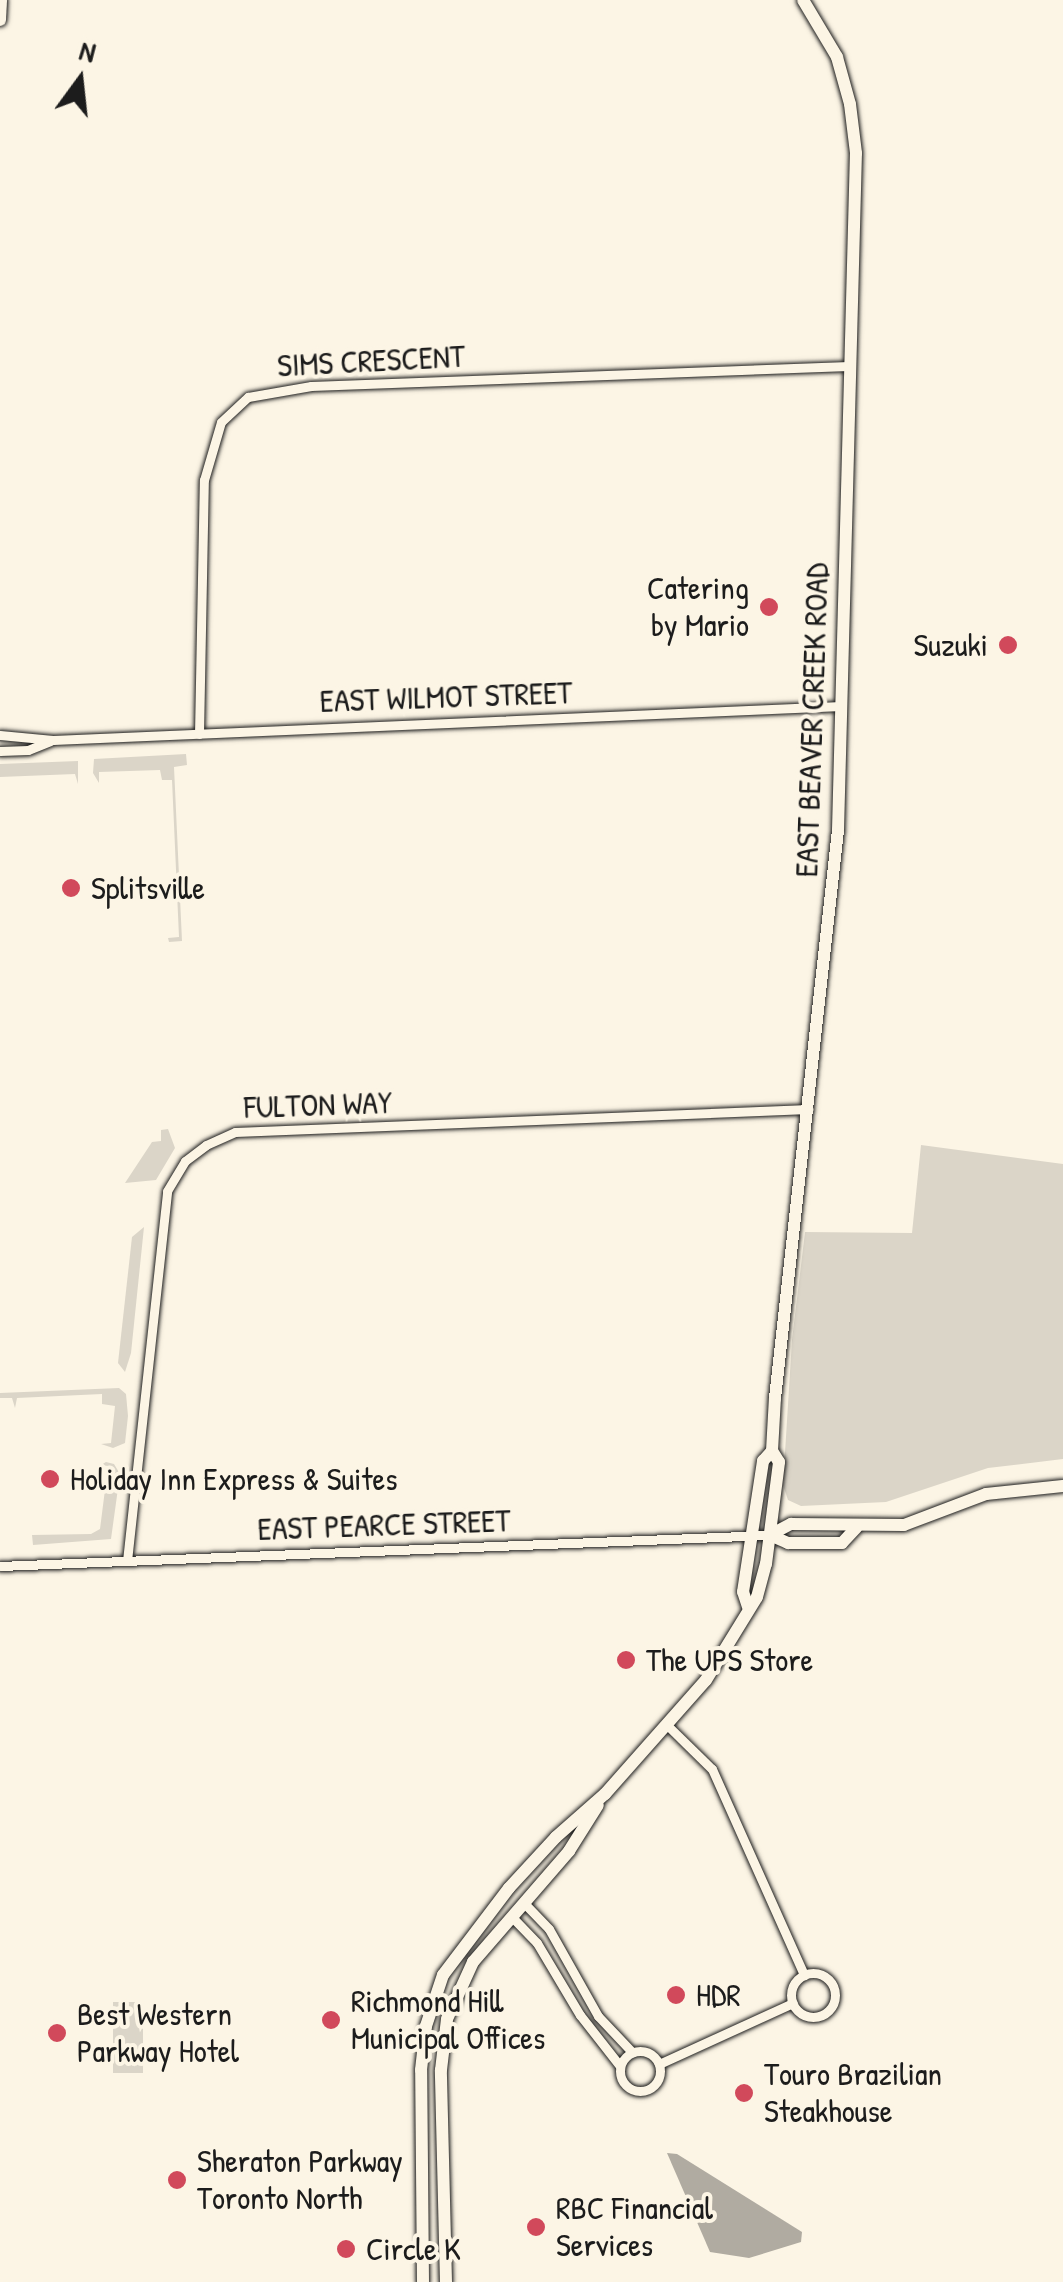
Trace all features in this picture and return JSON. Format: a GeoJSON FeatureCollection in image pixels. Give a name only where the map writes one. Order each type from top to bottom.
{"type":"FeatureCollection","features":[{"type":"Feature","properties":{"kind":"street"},"geometry":{"type":"LineString","coordinates":[[0,20],[1,0]]}},
{"type":"Feature","properties":{"kind":"street","name":"EAST BEAVER CREEK ROAD"},"geometry":{"type":"LineString","coordinates":[[748,1607],[744,1592],[763,1461],[772,1451],[833,896],[841,706],[856,153],[852,117],[837,57],[803,0]]}},
{"type":"Feature","properties":{"kind":"street","name":"SIMS CRESCENT"},"geometry":{"type":"LineString","coordinates":[[200,734],[204,480],[221,422],[248,397],[301,387],[849,366]]}},
{"type":"Feature","properties":{"kind":"street","name":"EAST WILMOT STREET"},"geometry":{"type":"LineString","coordinates":[[0,735],[53,740],[841,706]]}},
{"type":"Feature","properties":{"kind":"street"},"geometry":{"type":"LineString","coordinates":[[478,708],[480,720]]}},
{"type":"Feature","properties":{"kind":"street","name":"EAST WILMOT STREET"},"geometry":{"type":"LineString","coordinates":[[0,751],[28,750],[53,740]]}},
{"type":"Feature","properties":{"kind":"street","name":"FULTON WAY"},"geometry":{"type":"LineString","coordinates":[[127,1561],[167,1192],[185,1161],[206,1145],[235,1132],[809,1109]]}},
{"type":"Feature","properties":{"kind":"street","name":"EAST BEAVER CREEK ROAD"},"geometry":{"type":"LineString","coordinates":[[423,2282],[421,2070],[426,2026],[436,1990],[452,1958],[509,1888],[556,1837],[605,1794],[706,1680],[760,1587],[779,1462],[772,1451]]}},
{"type":"Feature","properties":{"kind":"street"},"geometry":{"type":"LineString","coordinates":[[770,1535],[791,1524],[841,1522],[856,1528],[916,1522],[986,1494],[1063,1486]]}},
{"type":"Feature","properties":{"kind":"street"},"geometry":{"type":"LineString","coordinates":[[770,1535],[788,1543],[842,1543],[856,1528]]}},
{"type":"Feature","properties":{"kind":"street","name":"EAST PEARCE STREET"},"geometry":{"type":"LineString","coordinates":[[0,1566],[770,1535]]}},
{"type":"Feature","properties":{"kind":"street"},"geometry":{"type":"LineString","coordinates":[[666,1724],[712,1769],[804,1976]]}},
{"type":"Feature","properties":{"kind":"street","name":"EAST BEAVER CREEK ROAD"},"geometry":{"type":"LineString","coordinates":[[446,2282],[440,2086],[444,2032],[465,1976],[511,1916],[569,1851],[605,1794]]}},
{"type":"Feature","properties":{"kind":"street"},"geometry":{"type":"LineString","coordinates":[[509,1888],[550,1928],[598,2016],[632,2052],[649,2053],[659,2064]]}},
{"type":"Feature","properties":{"kind":"street"},"geometry":{"type":"LineString","coordinates":[[497,1902],[536,1943],[580,2015],[620,2066],[625,2084],[640,2090],[654,2084],[659,2064]]}},
{"type":"Feature","properties":{"kind":"street"},"geometry":{"type":"LineString","coordinates":[[804,1976],[827,1979],[834,1988],[834,2002],[827,2012],[814,2017],[800,2013],[792,2003],[792,1991],[804,1976]]}},
{"type":"Feature","properties":{"kind":"street"},"geometry":{"type":"LineString","coordinates":[[659,2064],[792,2003]]}},
{"type":"Feature","properties":{"kind":"street"},"geometry":{"type":"LineString","coordinates":[[620,2066],[632,2052]]}},
{"type":"Feature","properties":{"kind":"shaded area"},"geometry":{"type":"Polygon","coordinates":[[[186,754],[187,765],[174,767],[182,941],[169,942],[168,938],[179,937],[172,780],[162,780],[160,770],[99,772],[99,783],[93,773],[94,759],[186,754]]]}},
{"type":"Feature","properties":{"kind":"shaded area"},"geometry":{"type":"Polygon","coordinates":[[[78,761],[78,784],[75,774],[0,777],[0,764],[78,761]]]}},
{"type":"Feature","properties":{"kind":"shaded area"},"geometry":{"type":"Polygon","coordinates":[[[168,1129],[175,1148],[156,1180],[125,1183],[152,1142],[161,1141],[161,1130],[168,1129]]]}},
{"type":"Feature","properties":{"kind":"shaded area"},"geometry":{"type":"Polygon","coordinates":[[[921,1145],[1063,1164],[1063,1459],[988,1468],[886,1502],[801,1506],[788,1500],[783,1485],[792,1340],[805,1232],[912,1233],[921,1145]]]}},
{"type":"Feature","properties":{"kind":"shaded area"},"geometry":{"type":"Polygon","coordinates":[[[144,1227],[131,1353],[125,1372],[118,1363],[132,1237],[144,1227]]]}},
{"type":"Feature","properties":{"kind":"shaded area"},"geometry":{"type":"Polygon","coordinates":[[[119,1388],[126,1394],[128,1416],[125,1443],[113,1448],[101,1444],[111,1443],[115,1406],[102,1404],[102,1394],[17,1398],[15,1408],[12,1398],[0,1398],[0,1393],[119,1388]]]}},
{"type":"Feature","properties":{"kind":"shaded area"},"geometry":{"type":"Polygon","coordinates":[[[114,1464],[120,1474],[111,1539],[33,1545],[32,1535],[91,1534],[100,1529],[108,1466],[101,1465],[114,1464]]]}},
{"type":"Feature","properties":{"kind":"shaded area"},"geometry":{"type":"Polygon","coordinates":[[[113,2002],[143,2002],[143,2073],[113,2073],[113,2002]]]}},
{"type":"Feature","properties":{"kind":"shaded area"},"geometry":{"type":"Polygon","coordinates":[[[667,2153],[677,2154],[802,2232],[801,2242],[749,2258],[710,2252],[667,2153]]]}},
{"type":"Feature","properties":{"kind":"place","name":"Catering by Mario"},"geometry":{"type":"Point","coordinates":[769,607]}},
{"type":"Feature","properties":{"kind":"place","name":"Suzuki"},"geometry":{"type":"Point","coordinates":[1008,645]}},
{"type":"Feature","properties":{"kind":"place","name":"Splitsville"},"geometry":{"type":"Point","coordinates":[71,888]}},
{"type":"Feature","properties":{"kind":"place","name":"Holiday Inn Express & Suites"},"geometry":{"type":"Point","coordinates":[50,1479]}},
{"type":"Feature","properties":{"kind":"place","name":"The UPS Store"},"geometry":{"type":"Point","coordinates":[626,1660]}},
{"type":"Feature","properties":{"kind":"place","name":"HDR"},"geometry":{"type":"Point","coordinates":[676,1995]}},
{"type":"Feature","properties":{"kind":"place","name":"Richmond Hill Municipal Offices"},"geometry":{"type":"Point","coordinates":[331,2020]}},
{"type":"Feature","properties":{"kind":"place","name":"Best Western Parkway Hotel"},"geometry":{"type":"Point","coordinates":[57,2033]}},
{"type":"Feature","properties":{"kind":"place","name":"Touro Brazilian Steakhouse"},"geometry":{"type":"Point","coordinates":[744,2093]}},
{"type":"Feature","properties":{"kind":"place","name":"Sheraton Parkway Toronto North"},"geometry":{"type":"Point","coordinates":[177,2180]}},
{"type":"Feature","properties":{"kind":"place","name":"RBC Financial Services"},"geometry":{"type":"Point","coordinates":[536,2227]}},
{"type":"Feature","properties":{"kind":"place","name":"Circle K"},"geometry":{"type":"Point","coordinates":[346,2249]}}]}
